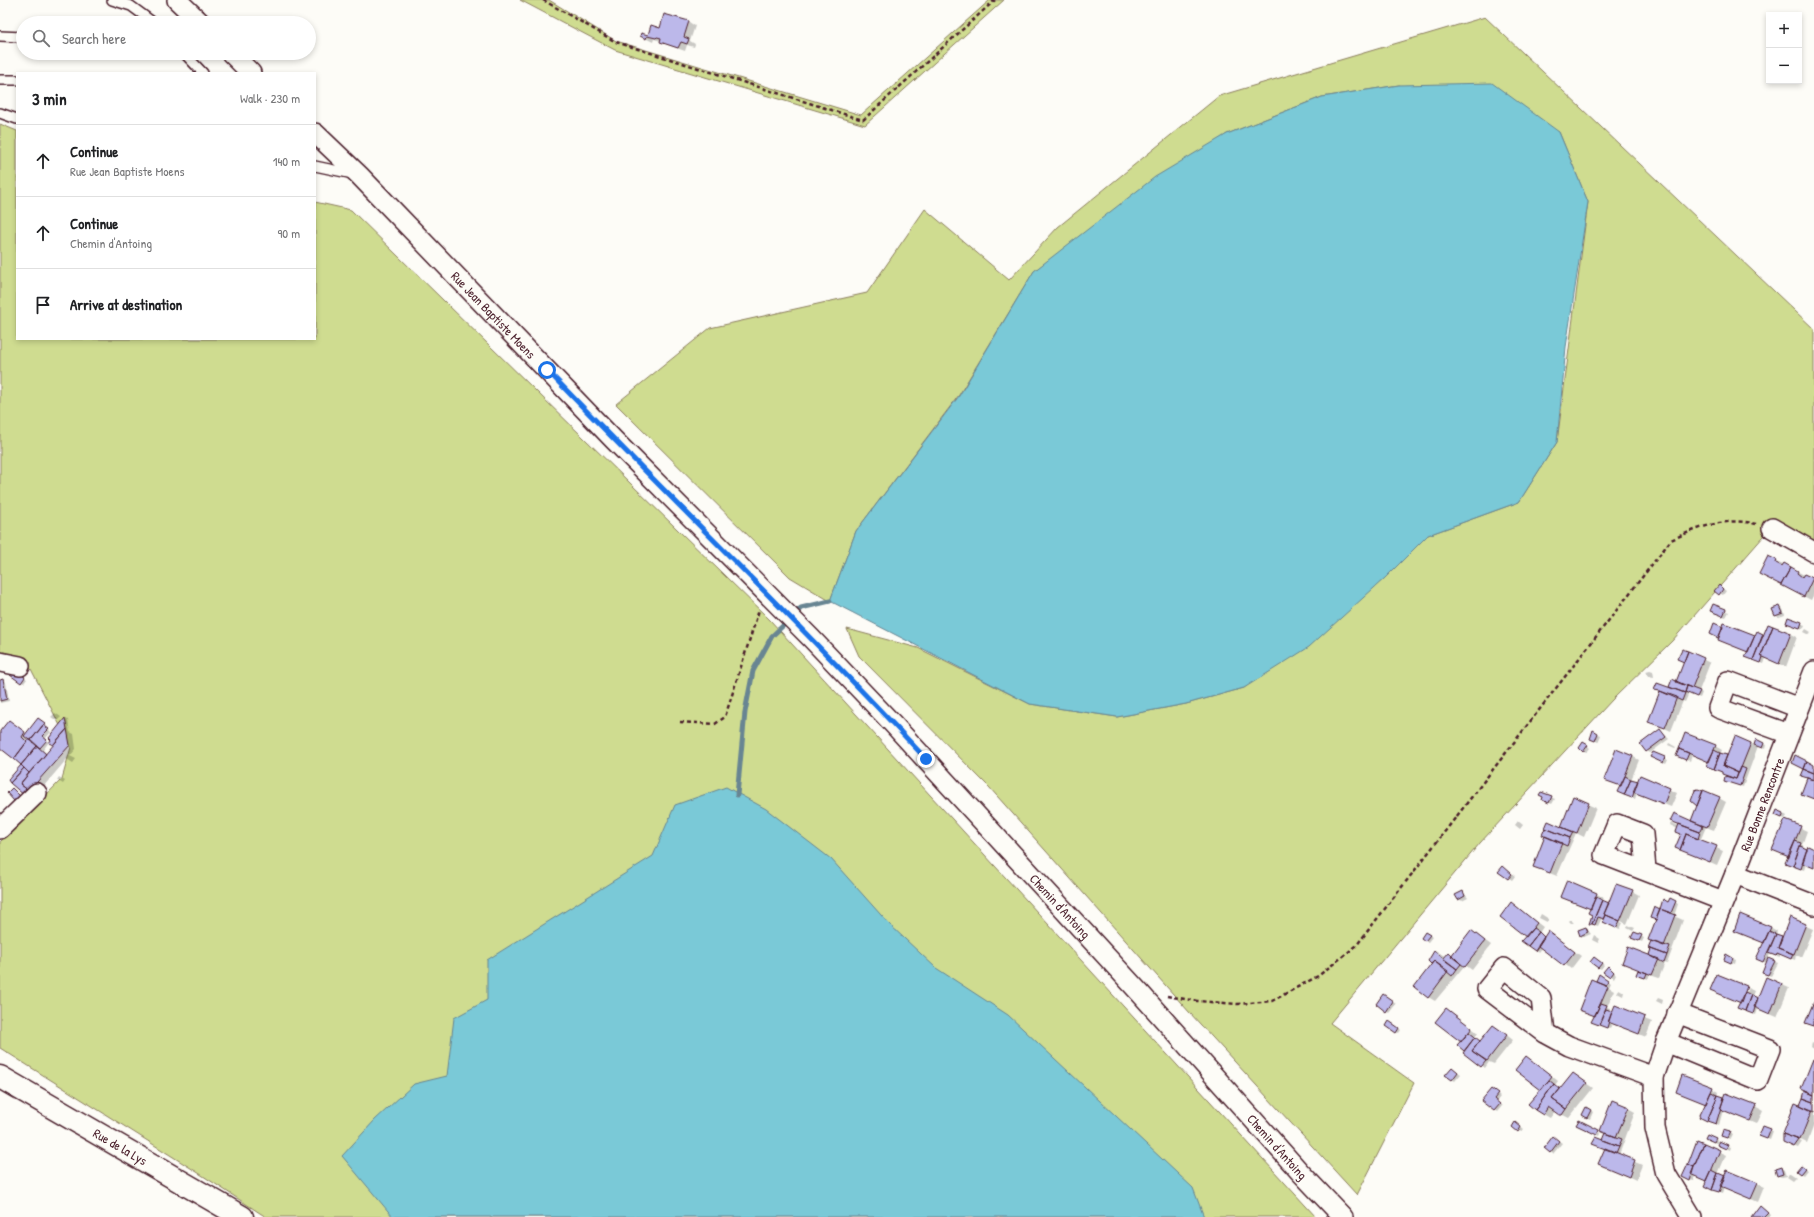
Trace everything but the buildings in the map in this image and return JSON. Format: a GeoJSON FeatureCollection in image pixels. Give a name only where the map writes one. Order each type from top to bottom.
{"type":"FeatureCollection","features":[{"type":"Feature","properties":{"kind":"main road","name":"Rue de la Lys"},"geometry":{"type":"LineString","coordinates":[[0,1076],[242,1217]]}},
{"type":"Feature","properties":{"kind":"street"},"geometry":{"type":"LineString","coordinates":[[177,0],[194,16]]}},
{"type":"Feature","properties":{"kind":"street"},"geometry":{"type":"LineString","coordinates":[[238,60],[251,72]]}},
{"type":"Feature","properties":{"kind":"street","name":"Rue Jean Baptiste Moens"},"geometry":{"type":"LineString","coordinates":[[316,134],[359,175],[614,440],[767,604]]}},
{"type":"Feature","properties":{"kind":"street"},"geometry":{"type":"LineString","coordinates":[[1772,528],[1814,552]]}},
{"type":"Feature","properties":{"kind":"street","name":"Chemin d'Antoing"},"geometry":{"type":"LineString","coordinates":[[767,604],[811,638],[899,730],[1140,993],[1342,1217]]}},
{"type":"Feature","properties":{"kind":"street"},"geometry":{"type":"LineString","coordinates":[[0,662],[20,666]]}},
{"type":"Feature","properties":{"kind":"street","name":"Rue Bonne Rencontre"},"geometry":{"type":"LineString","coordinates":[[1692,1217],[1666,1174],[1655,1128],[1654,1077],[1677,1013],[1735,874],[1814,671]]}},
{"type":"Feature","properties":{"kind":"street"},"geometry":{"type":"LineString","coordinates":[[1789,734],[1718,708],[1728,681],[1799,708]]}},
{"type":"Feature","properties":{"kind":"street"},"geometry":{"type":"LineString","coordinates":[[0,829],[36,794]]}},
{"type":"Feature","properties":{"kind":"street"},"geometry":{"type":"LineString","coordinates":[[1646,870],[1723,901]]}},
{"type":"Feature","properties":{"kind":"street"},"geometry":{"type":"LineString","coordinates":[[1735,874],[1814,905]]}},
{"type":"Feature","properties":{"kind":"street"},"geometry":{"type":"LineString","coordinates":[[1666,1042],[1758,1080],[1770,1049],[1677,1013]]}},
{"type":"Feature","properties":{"kind":"street"},"geometry":{"type":"LineString","coordinates":[[1545,1033],[1569,1046],[1654,1077]]}},
{"type":"Feature","properties":{"kind":"lane"},"geometry":{"type":"LineString","coordinates":[[112,0],[131,6],[145,16]]}},
{"type":"Feature","properties":{"kind":"lane"},"geometry":{"type":"LineString","coordinates":[[0,36],[16,37]]}},
{"type":"Feature","properties":{"kind":"lane"},"geometry":{"type":"LineString","coordinates":[[191,60],[202,72]]}},
{"type":"Feature","properties":{"kind":"lane"},"geometry":{"type":"LineString","coordinates":[[0,80],[16,80]]}},
{"type":"Feature","properties":{"kind":"lane"},"geometry":{"type":"LineString","coordinates":[[0,114],[16,119]]}},
{"type":"Feature","properties":{"kind":"lane"},"geometry":{"type":"LineString","coordinates":[[316,166],[359,175]]}},
{"type":"Feature","properties":{"kind":"path"},"geometry":{"type":"LineString","coordinates":[[543,0],[616,42],[863,120],[995,0]]}},
{"type":"Feature","properties":{"kind":"path"},"geometry":{"type":"LineString","coordinates":[[1140,993],[1152,993],[1197,1001],[1238,1004],[1272,1000],[1318,976],[1356,946],[1378,920],[1671,540],[1714,524],[1745,521],[1772,528]]}},
{"type":"Feature","properties":{"kind":"path"},"geometry":{"type":"LineString","coordinates":[[680,722],[715,724],[725,717],[767,604]]}},
{"type":"Feature","properties":{"kind":"green space"},"geometry":{"type":"Polygon","coordinates":[[[520,0],[549,0],[616,41],[861,115],[990,0],[1004,0],[865,125],[615,50],[520,0]]]}},
{"type":"Feature","properties":{"kind":"green space"},"geometry":{"type":"Polygon","coordinates":[[[1485,17],[1814,329],[1814,547],[1771,528],[1672,641],[1612,700],[1480,843],[1330,1023],[1414,1083],[1357,1195],[1190,1013],[989,787],[859,656],[847,629],[918,648],[1030,704],[1117,717],[1186,704],[1244,688],[1385,578],[1428,535],[1519,502],[1557,442],[1588,202],[1559,132],[1399,85],[1322,97],[1227,134],[1034,271],[959,395],[856,531],[830,601],[790,577],[616,404],[710,328],[867,293],[925,209],[1009,280],[1058,227],[1219,96],[1485,17]]]}},
{"type":"Feature","properties":{"kind":"green space"},"geometry":{"type":"Polygon","coordinates":[[[0,124],[16,131],[16,340],[316,340],[316,202],[351,210],[770,620],[1316,1217],[266,1217],[0,1048],[0,842],[62,779],[71,747],[31,669],[0,662],[0,124]]]}},
{"type":"Feature","properties":{"kind":"water"},"geometry":{"type":"Polygon","coordinates":[[[1492,83],[1559,132],[1588,202],[1566,347],[1557,442],[1519,502],[1428,535],[1385,578],[1309,647],[1244,688],[1186,704],[1117,717],[1030,704],[830,601],[856,531],[959,396],[1034,271],[1155,177],[1227,134],[1322,97],[1399,85],[1492,83]]]}},
{"type":"Feature","properties":{"kind":"water"},"geometry":{"type":"Polygon","coordinates":[[[726,787],[766,809],[831,859],[889,924],[936,968],[1008,1015],[1193,1188],[1204,1217],[393,1217],[342,1156],[375,1120],[414,1084],[447,1076],[454,1018],[487,1000],[487,960],[653,856],[675,805],[726,787]]]}},
{"type":"Feature","properties":{"kind":"waterway"},"geometry":{"type":"LineString","coordinates":[[793,615],[801,608],[830,601]]}},
{"type":"Feature","properties":{"kind":"waterway"},"geometry":{"type":"LineString","coordinates":[[737,795],[745,712],[753,671],[772,636],[788,621]]}},
{"type":"Feature","properties":{"kind":"route"},"geometry":{"type":"LineString","coordinates":[[547,370],[614,440],[811,638],[926,759]]}}]}
